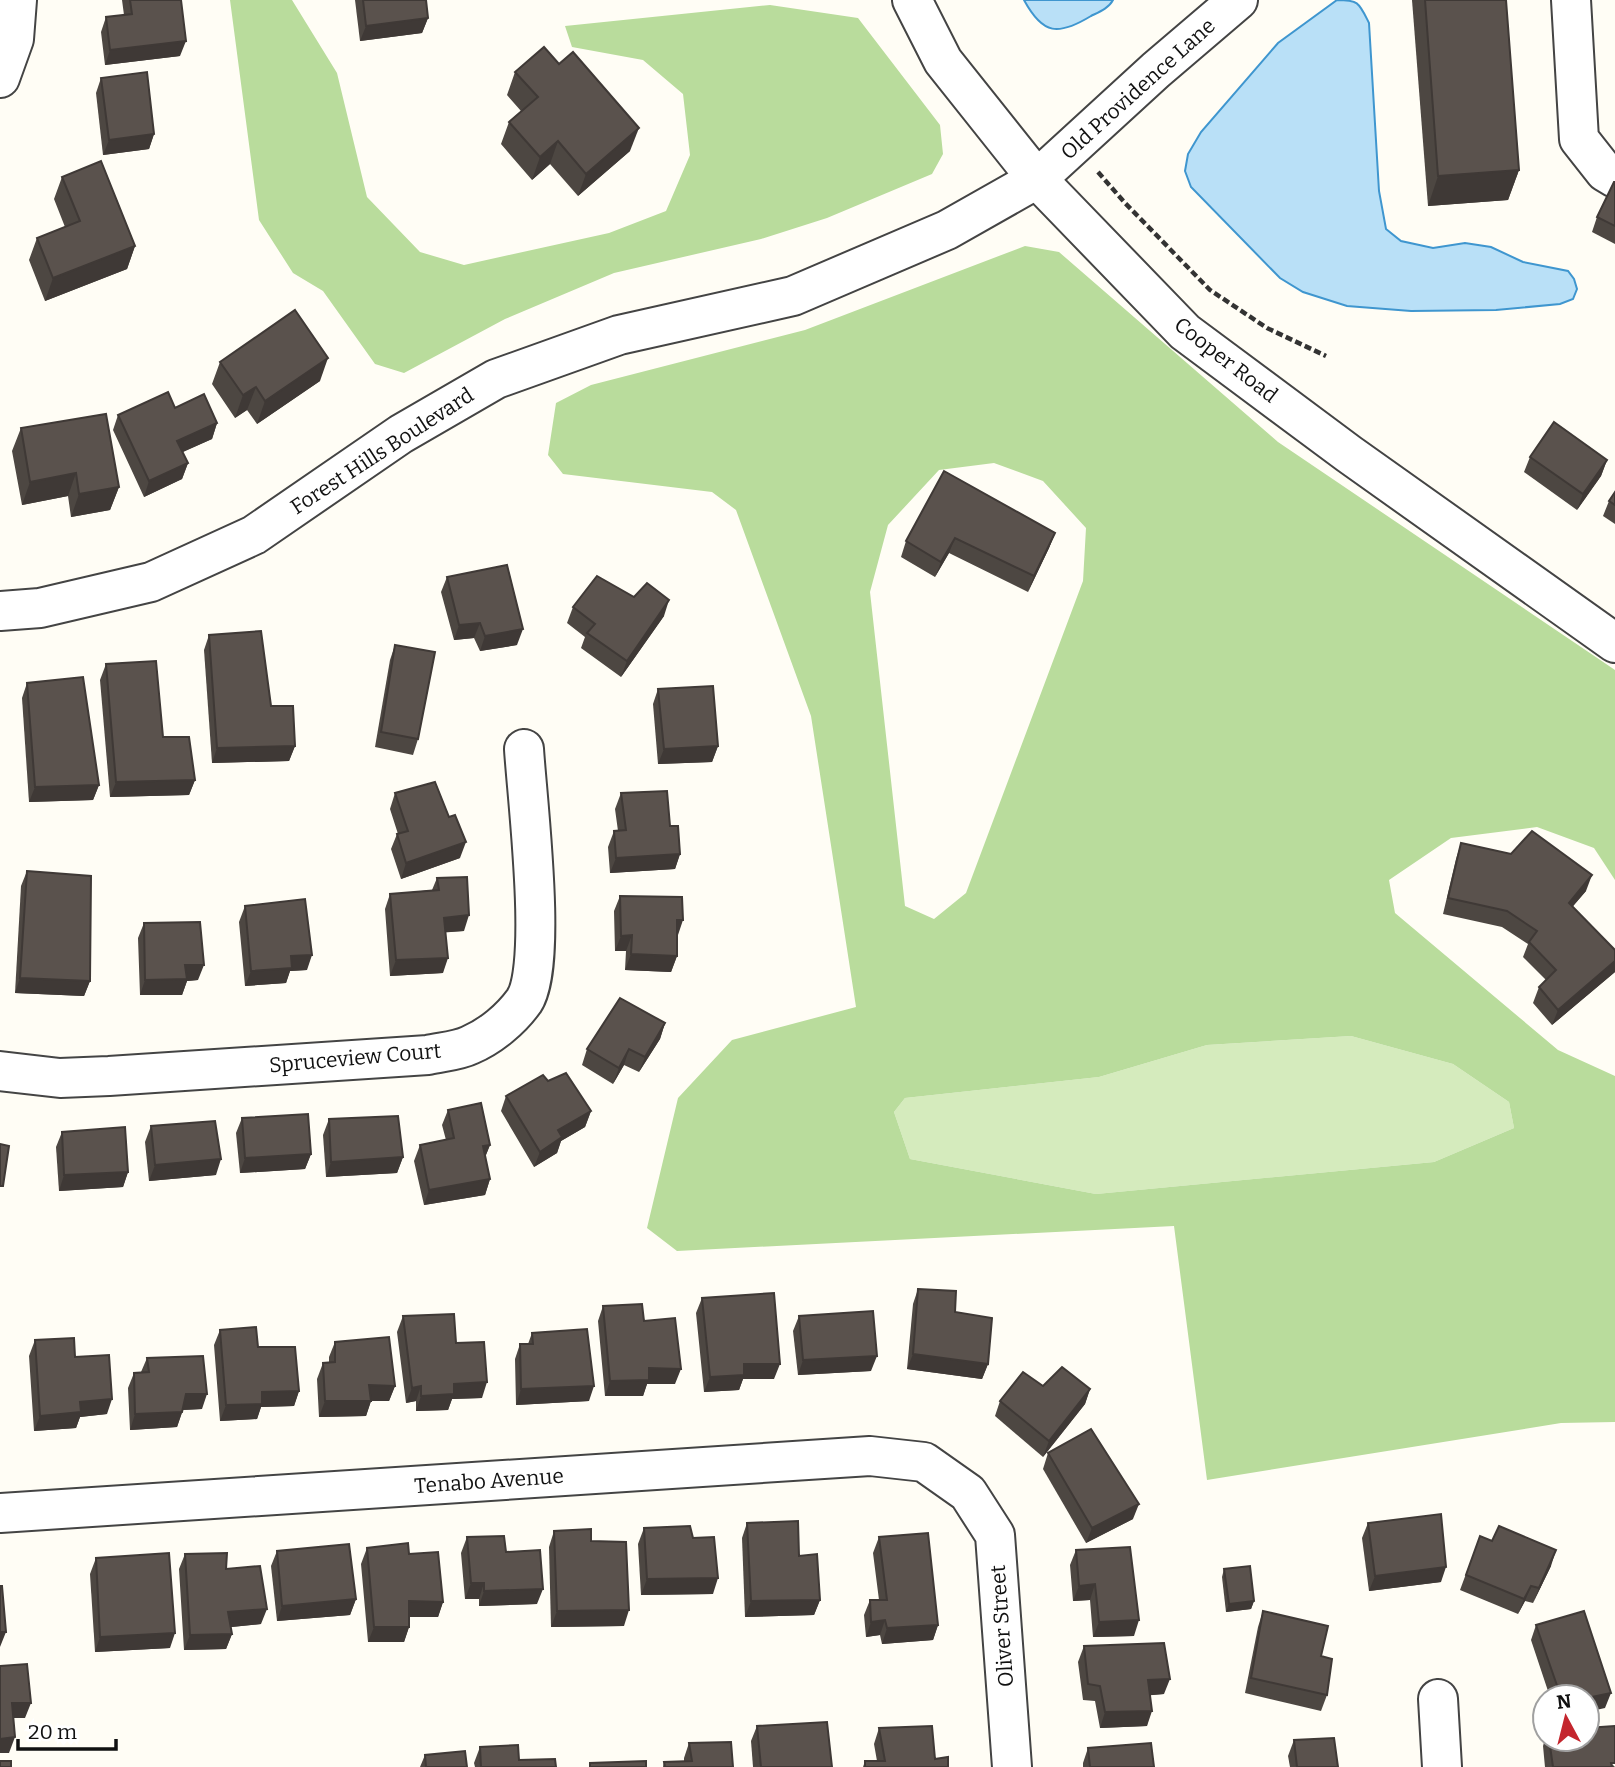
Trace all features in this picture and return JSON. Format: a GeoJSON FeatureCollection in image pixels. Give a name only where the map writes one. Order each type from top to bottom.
{"type":"FeatureCollection","features":[{"type":"Feature","properties":{"kind":"street"},"geometry":{"type":"LineString","coordinates":[[0,78],[14,39],[17,0]]}},
{"type":"Feature","properties":{"kind":"street","name":"Cooper Road"},"geometry":{"type":"LineString","coordinates":[[912,0],[943,61],[1037,179],[1185,332],[1349,454],[1615,643]]}},
{"type":"Feature","properties":{"kind":"street","name":"Old Providence Lane"},"geometry":{"type":"LineString","coordinates":[[1037,179],[1156,70],[1238,0]]}},
{"type":"Feature","properties":{"kind":"street"},"geometry":{"type":"LineString","coordinates":[[1571,0],[1579,139],[1605,172],[1615,178]]}},
{"type":"Feature","properties":{"kind":"street","name":"Forest Hills Boulevard"},"geometry":{"type":"LineString","coordinates":[[0,611],[40,608],[151,582],[254,535],[401,434],[496,379],[619,335],[793,296],[947,230],[1037,179]]}},
{"type":"Feature","properties":{"kind":"street","name":"Spruceview Court"},"geometry":{"type":"LineString","coordinates":[[0,1071],[60,1077],[108,1076],[428,1055],[470,1046],[505,1023],[526,999],[533,971],[536,911],[524,749]]}},
{"type":"Feature","properties":{"kind":"street","name":"Tenabo Avenue"},"geometry":{"type":"LineString","coordinates":[[0,1513],[870,1456],[924,1462],[968,1493]]}},
{"type":"Feature","properties":{"kind":"street","name":"Oliver Street"},"geometry":{"type":"LineString","coordinates":[[968,1493],[995,1535],[1012,1767]]}},
{"type":"Feature","properties":{"kind":"street"},"geometry":{"type":"LineString","coordinates":[[1438,1699],[1442,1767]]}},
{"type":"Feature","properties":{"kind":"path"},"geometry":{"type":"LineString","coordinates":[[1075,145],[1125,203],[1210,290],[1267,328],[1326,356]]}},
{"type":"Feature","properties":{"kind":"green space"},"geometry":{"type":"Polygon","coordinates":[[[230,0],[292,0],[337,73],[367,197],[420,252],[464,265],[609,233],[666,211],[690,155],[683,94],[643,60],[572,47],[565,26],[770,5],[858,18],[940,125],[943,154],[932,174],[827,218],[761,239],[614,273],[505,319],[404,373],[375,364],[323,291],[293,273],[259,220],[230,0]]]}},
{"type":"Feature","properties":{"kind":"green space"},"geometry":{"type":"Polygon","coordinates":[[[1025,246],[1059,252],[1278,442],[1615,670],[1615,880],[1594,848],[1537,827],[1451,838],[1389,880],[1395,913],[1558,1050],[1615,1076],[1615,1422],[1561,1423],[1207,1480],[1174,1226],[677,1251],[647,1228],[678,1098],[732,1040],[856,1007],[811,716],[736,510],[712,492],[563,474],[548,455],[556,403],[591,385],[805,330],[1025,246]],[[994,463],[939,470],[888,525],[870,592],[905,906],[934,919],[966,893],[1083,581],[1086,528],[1043,481],[994,463]],[[1351,1036],[1207,1045],[1099,1077],[905,1098],[894,1112],[910,1159],[1096,1194],[1434,1162],[1514,1128],[1509,1102],[1453,1064],[1351,1036]]]}},
{"type":"Feature","properties":{"kind":"green space"},"geometry":{"type":"Polygon","coordinates":[[[1351,1036],[1453,1064],[1509,1102],[1514,1128],[1434,1162],[1096,1194],[910,1159],[894,1112],[905,1098],[1099,1077],[1207,1045],[1351,1036]]]}},
{"type":"Feature","properties":{"kind":"water"},"geometry":{"type":"Polygon","coordinates":[[[1024,0],[1113,0],[1100,11],[1069,27],[1052,29],[1038,20],[1024,0]]]}},
{"type":"Feature","properties":{"kind":"water"},"geometry":{"type":"Polygon","coordinates":[[[1337,0],[1358,4],[1369,23],[1379,191],[1386,229],[1401,241],[1433,248],[1465,243],[1491,247],[1523,262],[1568,271],[1577,289],[1573,299],[1560,304],[1496,310],[1411,311],[1347,306],[1303,292],[1280,278],[1191,187],[1185,171],[1188,154],[1201,132],[1278,43],[1337,0]]]}},
{"type":"Feature","properties":{"kind":"building"},"geometry":{"type":"Polygon","coordinates":[[[130,0],[181,0],[186,41],[110,50],[106,17],[132,14],[130,0]]]}},
{"type":"Feature","properties":{"kind":"building"},"geometry":{"type":"Polygon","coordinates":[[[363,0],[426,0],[428,18],[366,26],[363,0]]]}},
{"type":"Feature","properties":{"kind":"building"},"geometry":{"type":"Polygon","coordinates":[[[1425,0],[1506,0],[1519,170],[1438,176],[1425,0]]]}},
{"type":"Feature","properties":{"kind":"building"},"geometry":{"type":"Polygon","coordinates":[[[544,47],[559,64],[573,52],[639,128],[586,174],[558,141],[540,157],[509,122],[538,97],[515,72],[544,47]]]}},
{"type":"Feature","properties":{"kind":"building"},"geometry":{"type":"Polygon","coordinates":[[[147,72],[154,134],[109,140],[101,78],[147,72]]]}},
{"type":"Feature","properties":{"kind":"building"},"geometry":{"type":"Polygon","coordinates":[[[101,161],[135,246],[53,278],[37,238],[80,221],[62,177],[101,161]]]}},
{"type":"Feature","properties":{"kind":"building"},"geometry":{"type":"Polygon","coordinates":[[[1615,182],[1615,226],[1597,217],[1615,182]]]}},
{"type":"Feature","properties":{"kind":"building"},"geometry":{"type":"Polygon","coordinates":[[[295,310],[328,358],[265,401],[256,387],[243,395],[220,362],[295,310]]]}},
{"type":"Feature","properties":{"kind":"building"},"geometry":{"type":"Polygon","coordinates":[[[168,392],[175,408],[204,394],[217,423],[177,441],[188,463],[149,481],[118,415],[168,392]]]}},
{"type":"Feature","properties":{"kind":"building"},"geometry":{"type":"Polygon","coordinates":[[[106,414],[119,487],[79,494],[76,473],[30,482],[21,428],[106,414]]]}},
{"type":"Feature","properties":{"kind":"building"},"geometry":{"type":"Polygon","coordinates":[[[1554,422],[1607,460],[1583,494],[1530,457],[1554,422]]]}},
{"type":"Feature","properties":{"kind":"building"},"geometry":{"type":"Polygon","coordinates":[[[944,471],[1055,533],[1034,576],[955,538],[941,562],[906,541],[944,471]]]}},
{"type":"Feature","properties":{"kind":"building"},"geometry":{"type":"Polygon","coordinates":[[[1615,492],[1615,505],[1609,501],[1615,492]]]}},
{"type":"Feature","properties":{"kind":"building"},"geometry":{"type":"Polygon","coordinates":[[[507,565],[523,629],[485,636],[480,623],[459,625],[447,577],[507,565]]]}},
{"type":"Feature","properties":{"kind":"building"},"geometry":{"type":"Polygon","coordinates":[[[597,576],[634,597],[647,583],[669,600],[627,661],[587,633],[595,624],[573,607],[597,576]]]}},
{"type":"Feature","properties":{"kind":"building"},"geometry":{"type":"Polygon","coordinates":[[[261,631],[271,706],[293,706],[295,746],[217,748],[209,635],[261,631]]]}},
{"type":"Feature","properties":{"kind":"building"},"geometry":{"type":"Polygon","coordinates":[[[395,645],[435,652],[418,739],[381,732],[395,645]]]}},
{"type":"Feature","properties":{"kind":"building"},"geometry":{"type":"Polygon","coordinates":[[[156,661],[163,737],[189,737],[195,780],[116,782],[106,664],[156,661]]]}},
{"type":"Feature","properties":{"kind":"building"},"geometry":{"type":"Polygon","coordinates":[[[83,677],[99,785],[35,787],[27,683],[83,677]]]}},
{"type":"Feature","properties":{"kind":"building"},"geometry":{"type":"Polygon","coordinates":[[[713,686],[718,746],[664,749],[658,689],[713,686]]]}},
{"type":"Feature","properties":{"kind":"building"},"geometry":{"type":"Polygon","coordinates":[[[435,782],[449,817],[455,815],[466,842],[406,863],[397,834],[408,831],[395,793],[435,782]]]}},
{"type":"Feature","properties":{"kind":"building"},"geometry":{"type":"Polygon","coordinates":[[[667,791],[670,826],[678,826],[680,854],[616,858],[614,831],[626,830],[621,793],[667,791]]]}},
{"type":"Feature","properties":{"kind":"building"},"geometry":{"type":"Polygon","coordinates":[[[1532,831],[1592,875],[1569,903],[1615,950],[1615,961],[1558,1010],[1539,987],[1556,970],[1529,942],[1537,931],[1507,911],[1448,898],[1461,843],[1511,854],[1532,831]]]}},
{"type":"Feature","properties":{"kind":"building"},"geometry":{"type":"Polygon","coordinates":[[[27,871],[91,876],[90,981],[20,978],[27,871]]]}},
{"type":"Feature","properties":{"kind":"building"},"geometry":{"type":"Polygon","coordinates":[[[467,877],[469,915],[444,918],[448,958],[396,960],[390,894],[439,890],[437,878],[467,877]]]}},
{"type":"Feature","properties":{"kind":"building"},"geometry":{"type":"Polygon","coordinates":[[[620,896],[682,897],[683,920],[677,920],[677,956],[631,954],[632,935],[621,936],[620,896]]]}},
{"type":"Feature","properties":{"kind":"building"},"geometry":{"type":"Polygon","coordinates":[[[305,899],[312,955],[291,956],[292,968],[251,971],[245,906],[305,899]]]}},
{"type":"Feature","properties":{"kind":"building"},"geometry":{"type":"Polygon","coordinates":[[[200,922],[204,965],[185,965],[187,979],[145,980],[144,923],[200,922]]]}},
{"type":"Feature","properties":{"kind":"building"},"geometry":{"type":"Polygon","coordinates":[[[620,998],[665,1023],[645,1057],[629,1049],[619,1068],[587,1049],[620,998]]]}},
{"type":"Feature","properties":{"kind":"building"},"geometry":{"type":"Polygon","coordinates":[[[566,1073],[591,1111],[558,1130],[562,1137],[540,1152],[506,1096],[543,1075],[548,1081],[566,1073]]]}},
{"type":"Feature","properties":{"kind":"building"},"geometry":{"type":"Polygon","coordinates":[[[481,1103],[490,1145],[483,1146],[490,1179],[429,1190],[420,1145],[454,1138],[448,1110],[481,1103]]]}},
{"type":"Feature","properties":{"kind":"building"},"geometry":{"type":"Polygon","coordinates":[[[308,1114],[311,1154],[245,1158],[242,1118],[308,1114]]]}},
{"type":"Feature","properties":{"kind":"building"},"geometry":{"type":"Polygon","coordinates":[[[398,1116],[403,1157],[331,1162],[329,1119],[398,1116]]]}},
{"type":"Feature","properties":{"kind":"building"},"geometry":{"type":"Polygon","coordinates":[[[215,1121],[221,1159],[155,1165],[151,1126],[215,1121]]]}},
{"type":"Feature","properties":{"kind":"building"},"geometry":{"type":"Polygon","coordinates":[[[125,1127],[128,1172],[64,1175],[62,1132],[125,1127]]]}},
{"type":"Feature","properties":{"kind":"building"},"geometry":{"type":"Polygon","coordinates":[[[0,1144],[9,1146],[3,1186],[0,1186],[0,1144]]]}},
{"type":"Feature","properties":{"kind":"building"},"geometry":{"type":"Polygon","coordinates":[[[918,1289],[956,1291],[955,1312],[992,1318],[988,1364],[913,1354],[918,1289]]]}},
{"type":"Feature","properties":{"kind":"building"},"geometry":{"type":"Polygon","coordinates":[[[774,1293],[780,1364],[744,1364],[744,1375],[710,1377],[702,1298],[774,1293]]]}},
{"type":"Feature","properties":{"kind":"building"},"geometry":{"type":"Polygon","coordinates":[[[642,1304],[644,1321],[675,1318],[681,1369],[649,1368],[649,1380],[610,1381],[603,1306],[642,1304]]]}},
{"type":"Feature","properties":{"kind":"building"},"geometry":{"type":"Polygon","coordinates":[[[873,1311],[877,1356],[803,1360],[799,1316],[873,1311]]]}},
{"type":"Feature","properties":{"kind":"building"},"geometry":{"type":"Polygon","coordinates":[[[454,1314],[456,1343],[484,1342],[487,1382],[454,1384],[454,1394],[421,1396],[421,1386],[412,1388],[403,1316],[454,1314]]]}},
{"type":"Feature","properties":{"kind":"building"},"geometry":{"type":"Polygon","coordinates":[[[256,1327],[258,1347],[295,1347],[299,1391],[262,1392],[262,1404],[226,1405],[220,1330],[256,1327]]]}},
{"type":"Feature","properties":{"kind":"building"},"geometry":{"type":"Polygon","coordinates":[[[587,1329],[594,1386],[521,1389],[520,1344],[533,1344],[532,1333],[587,1329]]]}},
{"type":"Feature","properties":{"kind":"building"},"geometry":{"type":"Polygon","coordinates":[[[389,1337],[395,1386],[369,1385],[371,1401],[325,1401],[323,1363],[335,1362],[335,1342],[389,1337]]]}},
{"type":"Feature","properties":{"kind":"building"},"geometry":{"type":"Polygon","coordinates":[[[74,1338],[75,1357],[109,1355],[112,1399],[80,1402],[81,1412],[40,1416],[35,1340],[74,1338]]]}},
{"type":"Feature","properties":{"kind":"building"},"geometry":{"type":"Polygon","coordinates":[[[203,1356],[207,1394],[186,1394],[182,1412],[135,1414],[134,1373],[149,1372],[147,1358],[203,1356]]]}},
{"type":"Feature","properties":{"kind":"building"},"geometry":{"type":"Polygon","coordinates":[[[1062,1367],[1090,1389],[1049,1441],[1000,1401],[1023,1372],[1043,1386],[1062,1367]]]}},
{"type":"Feature","properties":{"kind":"building"},"geometry":{"type":"Polygon","coordinates":[[[1091,1429],[1139,1504],[1092,1528],[1048,1453],[1091,1429]]]}},
{"type":"Feature","properties":{"kind":"building"},"geometry":{"type":"Polygon","coordinates":[[[1441,1514],[1446,1567],[1375,1576],[1368,1523],[1441,1514]]]}},
{"type":"Feature","properties":{"kind":"building"},"geometry":{"type":"Polygon","coordinates":[[[798,1521],[799,1556],[817,1554],[820,1600],[751,1601],[747,1523],[798,1521]]]}},
{"type":"Feature","properties":{"kind":"building"},"geometry":{"type":"Polygon","coordinates":[[[690,1526],[693,1538],[714,1537],[718,1578],[647,1579],[644,1528],[690,1526]]]}},
{"type":"Feature","properties":{"kind":"building"},"geometry":{"type":"Polygon","coordinates":[[[1499,1526],[1556,1550],[1539,1588],[1531,1586],[1524,1599],[1466,1575],[1480,1536],[1492,1541],[1499,1526]]]}},
{"type":"Feature","properties":{"kind":"building"},"geometry":{"type":"Polygon","coordinates":[[[591,1529],[591,1541],[626,1542],[629,1610],[557,1611],[554,1531],[591,1529]]]}},
{"type":"Feature","properties":{"kind":"building"},"geometry":{"type":"Polygon","coordinates":[[[928,1533],[938,1625],[887,1628],[885,1620],[871,1622],[870,1600],[887,1600],[879,1537],[928,1533]]]}},
{"type":"Feature","properties":{"kind":"building"},"geometry":{"type":"Polygon","coordinates":[[[504,1536],[506,1552],[540,1550],[543,1589],[484,1591],[484,1583],[471,1583],[467,1537],[504,1536]]]}},
{"type":"Feature","properties":{"kind":"building"},"geometry":{"type":"Polygon","coordinates":[[[408,1543],[409,1554],[438,1552],[443,1602],[409,1601],[409,1627],[374,1627],[367,1548],[408,1543]]]}},
{"type":"Feature","properties":{"kind":"building"},"geometry":{"type":"Polygon","coordinates":[[[349,1544],[356,1599],[282,1606],[277,1551],[349,1544]]]}},
{"type":"Feature","properties":{"kind":"building"},"geometry":{"type":"Polygon","coordinates":[[[1130,1547],[1139,1620],[1099,1622],[1095,1584],[1079,1586],[1076,1550],[1130,1547]]]}},
{"type":"Feature","properties":{"kind":"building"},"geometry":{"type":"Polygon","coordinates":[[[169,1553],[175,1633],[100,1637],[96,1558],[169,1553]]]}},
{"type":"Feature","properties":{"kind":"building"},"geometry":{"type":"Polygon","coordinates":[[[227,1553],[226,1569],[260,1566],[267,1609],[228,1612],[232,1634],[190,1635],[185,1554],[227,1553]]]}},
{"type":"Feature","properties":{"kind":"building"},"geometry":{"type":"Polygon","coordinates":[[[1250,1566],[1254,1601],[1229,1604],[1224,1569],[1250,1566]]]}},
{"type":"Feature","properties":{"kind":"building"},"geometry":{"type":"Polygon","coordinates":[[[2,1586],[6,1632],[0,1632],[2,1586]]]}},
{"type":"Feature","properties":{"kind":"building"},"geometry":{"type":"Polygon","coordinates":[[[1263,1611],[1328,1626],[1321,1656],[1332,1659],[1327,1695],[1251,1678],[1263,1611]]]}},
{"type":"Feature","properties":{"kind":"building"},"geometry":{"type":"Polygon","coordinates":[[[1584,1611],[1611,1693],[1601,1695],[1601,1683],[1556,1683],[1536,1625],[1584,1611]]]}},
{"type":"Feature","properties":{"kind":"building"},"geometry":{"type":"Polygon","coordinates":[[[1164,1643],[1170,1679],[1148,1680],[1152,1711],[1105,1712],[1100,1686],[1088,1684],[1084,1646],[1164,1643]]]}},
{"type":"Feature","properties":{"kind":"building"},"geometry":{"type":"Polygon","coordinates":[[[27,1664],[31,1703],[12,1703],[15,1737],[0,1739],[0,1666],[27,1664]]]}},
{"type":"Feature","properties":{"kind":"building"},"geometry":{"type":"Polygon","coordinates":[[[827,1722],[832,1767],[761,1767],[757,1726],[827,1722]]]}},
{"type":"Feature","properties":{"kind":"building"},"geometry":{"type":"Polygon","coordinates":[[[932,1726],[935,1759],[948,1757],[948,1767],[865,1767],[865,1761],[885,1761],[879,1728],[932,1726]]]}},
{"type":"Feature","properties":{"kind":"building"},"geometry":{"type":"Polygon","coordinates":[[[1615,1726],[1615,1763],[1611,1763],[1612,1767],[1553,1767],[1551,1753],[1601,1753],[1601,1727],[1615,1726]]]}},
{"type":"Feature","properties":{"kind":"building"},"geometry":{"type":"Polygon","coordinates":[[[1334,1738],[1338,1767],[1297,1767],[1294,1740],[1334,1738]]]}},
{"type":"Feature","properties":{"kind":"building"},"geometry":{"type":"Polygon","coordinates":[[[731,1742],[733,1767],[665,1767],[664,1762],[692,1761],[689,1743],[731,1742]]]}},
{"type":"Feature","properties":{"kind":"building"},"geometry":{"type":"Polygon","coordinates":[[[1151,1743],[1154,1767],[1090,1767],[1088,1748],[1151,1743]]]}},
{"type":"Feature","properties":{"kind":"building"},"geometry":{"type":"Polygon","coordinates":[[[518,1745],[519,1760],[555,1759],[556,1767],[481,1767],[480,1747],[518,1745]]]}},
{"type":"Feature","properties":{"kind":"building"},"geometry":{"type":"Polygon","coordinates":[[[465,1751],[467,1767],[426,1767],[425,1755],[465,1751]]]}},
{"type":"Feature","properties":{"kind":"building"},"geometry":{"type":"Polygon","coordinates":[[[0,1761],[11,1761],[11,1767],[0,1767],[0,1761]]]}},
{"type":"Feature","properties":{"kind":"building"},"geometry":{"type":"Polygon","coordinates":[[[646,1761],[646,1767],[590,1767],[590,1763],[646,1761]]]}}]}
